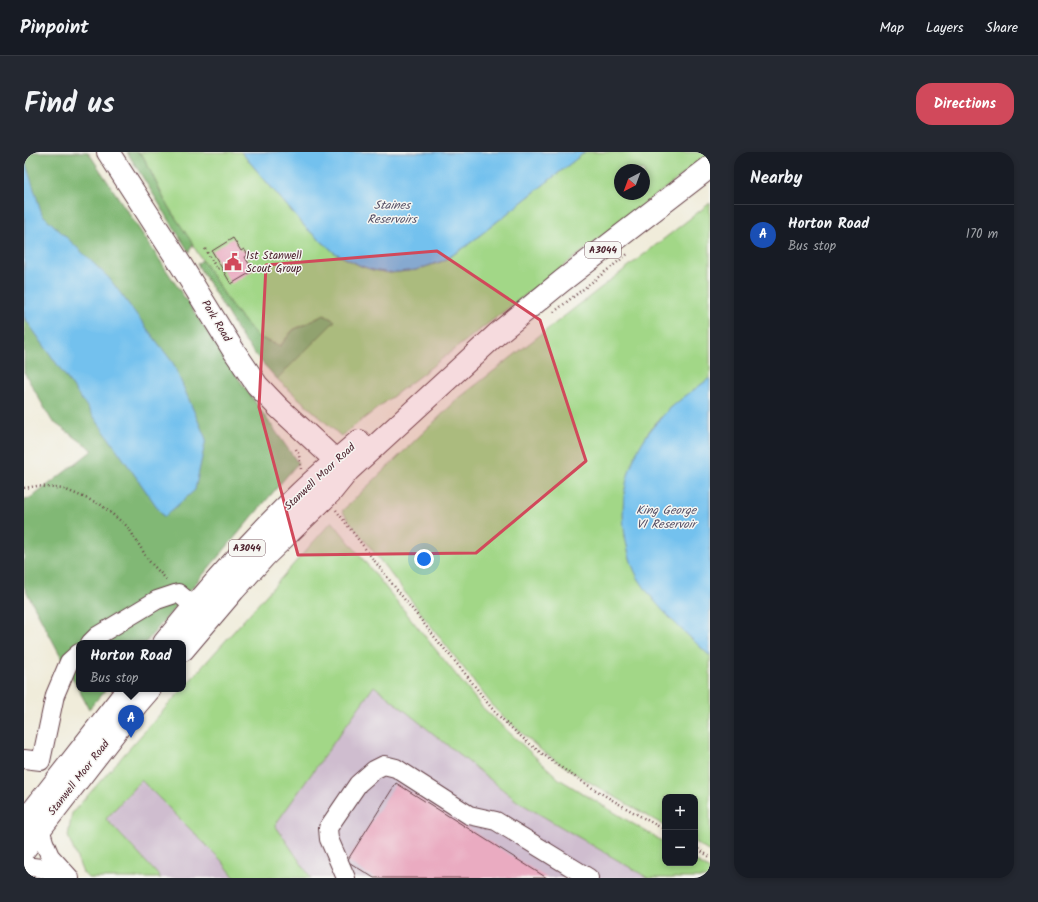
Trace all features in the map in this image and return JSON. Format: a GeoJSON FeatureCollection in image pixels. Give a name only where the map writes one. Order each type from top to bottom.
{"type":"FeatureCollection","features":[{"type":"Feature","properties":{"kind":"main road","name":"Park Road"},"geometry":{"type":"LineString","coordinates":[[108,152],[257,385],[278,407],[342,466]]}},
{"type":"Feature","properties":{"kind":"main road","name":"Stanwell Moor Road"},"geometry":{"type":"LineString","coordinates":[[166,640],[186,600],[252,543],[300,494],[342,466],[562,281],[710,167]]}},
{"type":"Feature","properties":{"kind":"main road","name":"Stanwell Moor Road"},"geometry":{"type":"LineString","coordinates":[[186,646],[265,556],[331,492],[342,466]]}},
{"type":"Feature","properties":{"kind":"main road","name":"Stanwell Moor Road"},"geometry":{"type":"LineString","coordinates":[[24,850],[32,825],[126,692]]}},
{"type":"Feature","properties":{"kind":"main road","name":"Stanwell Moor Road"},"geometry":{"type":"LineString","coordinates":[[32,825],[147,692]]}},
{"type":"Feature","properties":{"kind":"street"},"geometry":{"type":"LineString","coordinates":[[93,640],[97,636],[157,600],[186,600]]}},
{"type":"Feature","properties":{"kind":"street"},"geometry":{"type":"LineString","coordinates":[[33,760],[55,695],[69,662],[76,656]]}},
{"type":"Feature","properties":{"kind":"street"},"geometry":{"type":"LineString","coordinates":[[346,878],[330,839],[328,828],[358,784],[374,770],[384,765],[396,768],[469,815],[496,821],[589,878]]}},
{"type":"Feature","properties":{"kind":"street"},"geometry":{"type":"LineString","coordinates":[[32,825],[44,842],[50,856],[70,878]]}},
{"type":"Feature","properties":{"kind":"street"},"geometry":{"type":"LineString","coordinates":[[24,866],[41,868],[65,878]]}},
{"type":"Feature","properties":{"kind":"path"},"geometry":{"type":"LineString","coordinates":[[205,249],[216,270],[221,267]]}},
{"type":"Feature","properties":{"kind":"path"},"geometry":{"type":"LineString","coordinates":[[550,315],[629,253]]}},
{"type":"Feature","properties":{"kind":"path"},"geometry":{"type":"LineString","coordinates":[[24,488],[36,486],[64,489],[100,504],[128,527],[149,561],[186,600]]}},
{"type":"Feature","properties":{"kind":"path"},"geometry":{"type":"LineString","coordinates":[[332,505],[474,684],[489,706],[503,720],[528,743],[585,784],[662,828]]}},
{"type":"Feature","properties":{"kind":"path"},"geometry":{"type":"LineString","coordinates":[[698,849],[710,857]]}},
{"type":"Feature","properties":{"kind":"highlighted area"},"geometry":{"type":"Polygon","coordinates":[[[437,251],[540,320],[586,461],[476,553],[298,555],[259,407],[266,265],[437,251]]]}},
{"type":"Feature","properties":{"kind":"shaded area"},"geometry":{"type":"Polygon","coordinates":[[[374,685],[517,801],[648,878],[311,878],[275,825],[374,685]]]}},
{"type":"Feature","properties":{"kind":"shaded area"},"geometry":{"type":"Polygon","coordinates":[[[141,780],[221,860],[235,878],[161,878],[106,819],[141,780]]]}},
{"type":"Feature","properties":{"kind":"green space"},"geometry":{"type":"Polygon","coordinates":[[[24,152],[88,152],[234,372],[298,463],[148,640],[76,640],[76,685],[24,587],[24,499],[31,498],[93,450],[52,421],[24,372],[24,152]]]}},
{"type":"Feature","properties":{"kind":"green space"},"geometry":{"type":"Polygon","coordinates":[[[127,152],[137,152],[143,156],[167,205],[193,244],[189,252],[127,152]]]}},
{"type":"Feature","properties":{"kind":"green space"},"geometry":{"type":"Polygon","coordinates":[[[137,152],[241,152],[306,228],[335,253],[361,266],[390,273],[416,270],[443,261],[465,247],[585,152],[710,152],[710,154],[650,200],[650,164],[614,164],[614,200],[650,200],[341,436],[277,379],[335,321],[324,315],[293,330],[280,346],[258,337],[233,308],[167,205],[143,156],[137,152]]]}},
{"type":"Feature","properties":{"kind":"green space"},"geometry":{"type":"Polygon","coordinates":[[[710,203],[710,378],[673,406],[659,419],[647,434],[625,536],[630,558],[639,579],[670,618],[710,656],[710,852],[698,845],[698,794],[662,794],[662,824],[579,776],[542,751],[496,710],[342,511],[459,398],[710,203]]]}},
{"type":"Feature","properties":{"kind":"green space"},"geometry":{"type":"Polygon","coordinates":[[[202,260],[233,308],[258,337],[280,346],[293,330],[324,315],[335,321],[277,379],[243,339],[197,264],[202,260]]]}},
{"type":"Feature","properties":{"kind":"green space"},"geometry":{"type":"Polygon","coordinates":[[[332,521],[482,707],[559,779],[662,841],[662,866],[698,866],[698,863],[710,870],[710,878],[648,878],[517,801],[374,686],[275,825],[311,878],[235,878],[221,860],[141,780],[106,819],[161,878],[88,878],[83,873],[68,836],[72,813],[180,692],[186,692],[186,685],[332,521]]]}},
{"type":"Feature","properties":{"kind":"green space"},"geometry":{"type":"Polygon","coordinates":[[[80,692],[103,692],[89,709],[80,692]]]}},
{"type":"Feature","properties":{"kind":"water","name":"Staines Reservoirs"},"geometry":{"type":"Polygon","coordinates":[[[241,152],[585,152],[465,247],[443,261],[416,270],[390,273],[361,266],[335,253],[306,228],[241,152]]]}},
{"type":"Feature","properties":{"kind":"water"},"geometry":{"type":"Polygon","coordinates":[[[24,158],[42,214],[109,278],[173,363],[206,439],[195,490],[164,517],[24,317],[24,158]]]}},
{"type":"Feature","properties":{"kind":"water","name":"King George VI Reservoir"},"geometry":{"type":"Polygon","coordinates":[[[710,378],[710,656],[663,611],[640,581],[631,562],[623,515],[627,481],[639,449],[648,434],[670,408],[710,378]]]}},
{"type":"Feature","properties":{"kind":"building","name":"1st Stanwell Scout Group"},"geometry":{"type":"Polygon","coordinates":[[[233,238],[241,251],[244,249],[248,255],[245,257],[253,271],[231,284],[212,251],[233,238]]]}},
{"type":"Feature","properties":{"kind":"building"},"geometry":{"type":"Polygon","coordinates":[[[396,783],[547,878],[374,878],[347,861],[396,783]]]}},
{"type":"Feature","properties":{"kind":"place","name":"1st Stanwell Scout Group"},"geometry":{"type":"Point","coordinates":[233,262]}},
{"type":"Feature","properties":{"kind":"place","name":"Horton Road"},"geometry":{"type":"Point","coordinates":[131,738]}}]}
